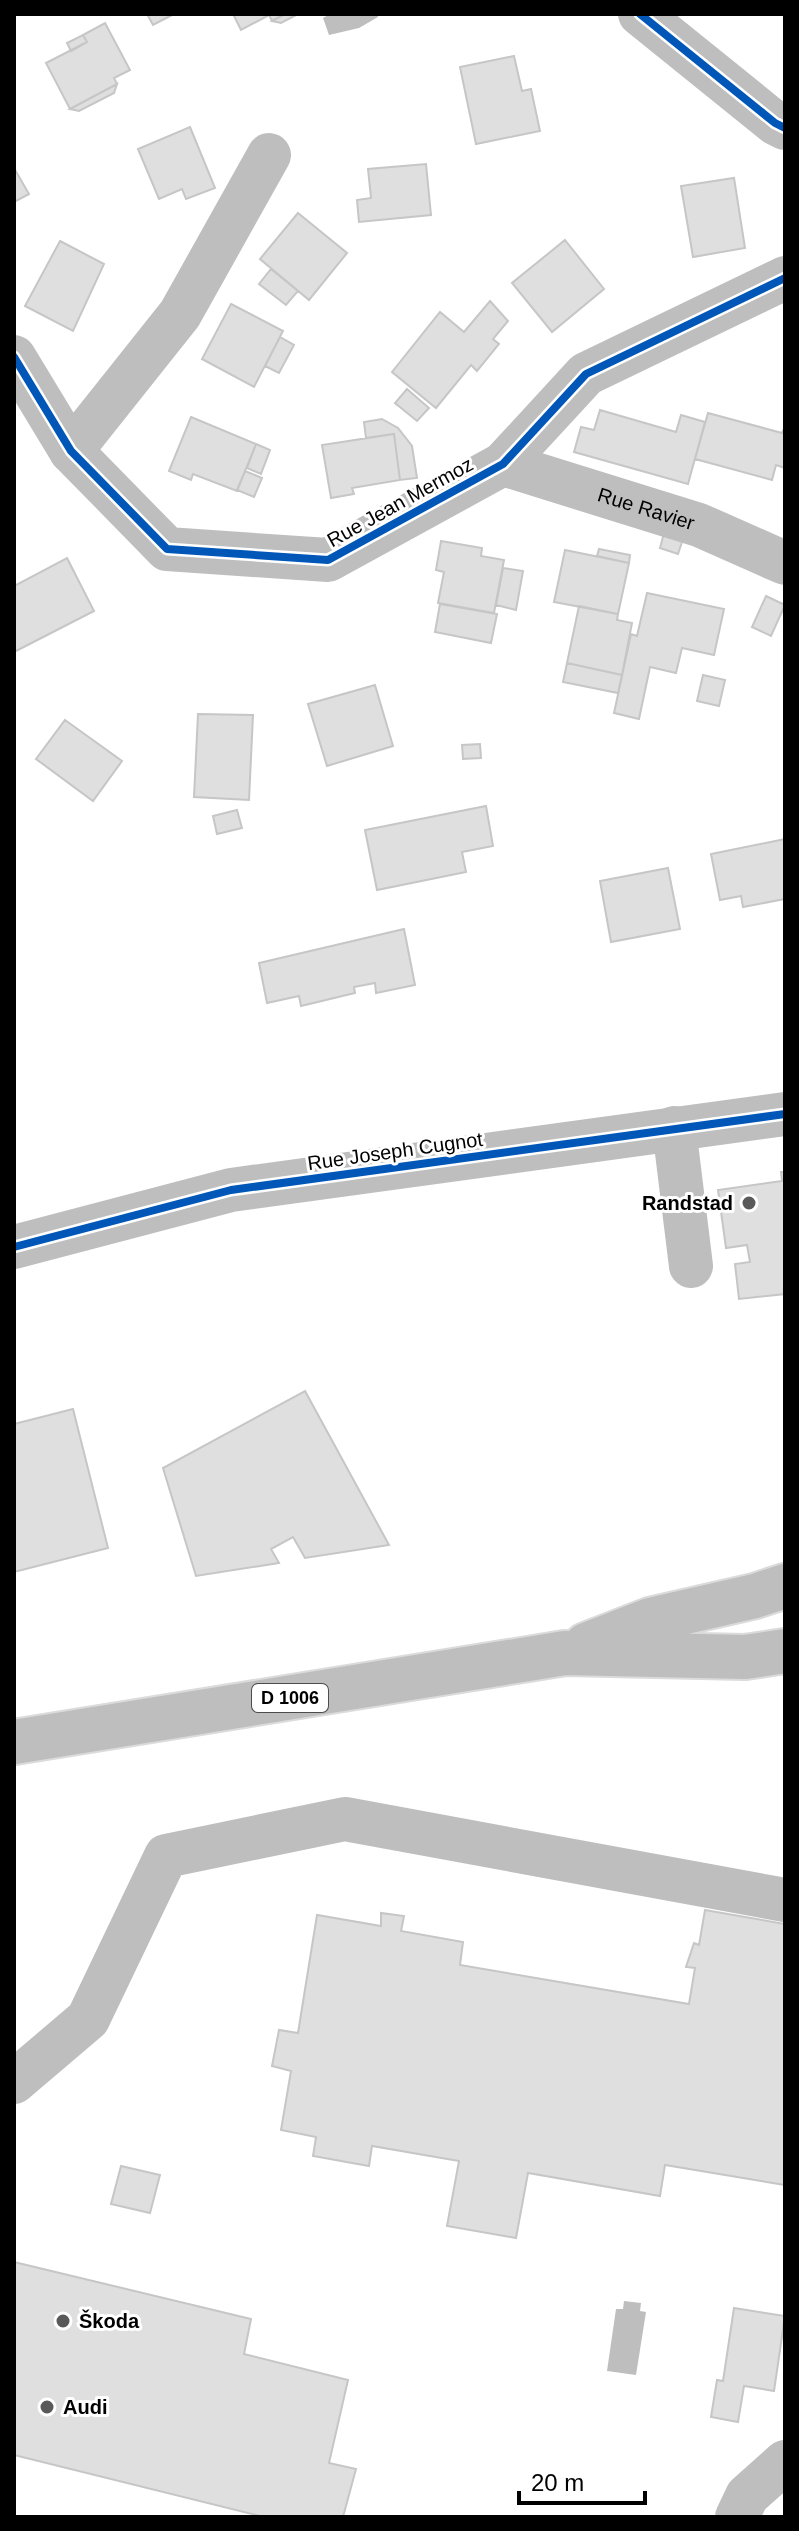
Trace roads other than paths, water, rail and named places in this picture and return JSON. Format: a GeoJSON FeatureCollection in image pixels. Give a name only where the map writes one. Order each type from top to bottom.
{"type":"FeatureCollection","features":[{"type":"Feature","properties":{"kind":"street"},"geometry":{"type":"LineString","coordinates":[[640,14],[785,128]]}},
{"type":"Feature","properties":{"kind":"street"},"geometry":{"type":"LineString","coordinates":[[71,451],[180,314],[269,155]]}},
{"type":"Feature","properties":{"kind":"street","name":"Rue Jean Mermoz"},"geometry":{"type":"LineString","coordinates":[[14,357],[71,451],[167,549],[328,560],[503,464],[586,374],[785,278]]}},
{"type":"Feature","properties":{"kind":"street","name":"Rue Ravier"},"geometry":{"type":"LineString","coordinates":[[503,464],[699,525],[785,563]]}},
{"type":"Feature","properties":{"kind":"street","name":"Rue Joseph Cugnot"},"geometry":{"type":"LineString","coordinates":[[14,1247],[231,1190],[785,1114]]}},
{"type":"Feature","properties":{"kind":"street"},"geometry":{"type":"LineString","coordinates":[[674,1128],[691,1266]]}},
{"type":"Feature","properties":{"kind":"street","name":"D 1006"},"geometry":{"type":"LineString","coordinates":[[565,1653],[650,1620],[785,1586]]}},
{"type":"Feature","properties":{"kind":"street","name":"D 1006"},"geometry":{"type":"LineString","coordinates":[[14,1742],[565,1653],[745,1657],[785,1651]]}},
{"type":"Feature","properties":{"kind":"street"},"geometry":{"type":"LineString","coordinates":[[14,2082],[88,2019],[166,1856],[345,1819],[785,1900]]}},
{"type":"Feature","properties":{"kind":"street"},"geometry":{"type":"LineString","coordinates":[[737,2517],[747,2496],[785,2462]]}},
{"type":"Feature","properties":{"kind":"place","name":"Randstad"},"geometry":{"type":"Point","coordinates":[749,1203]}},
{"type":"Feature","properties":{"kind":"place","name":"Škoda"},"geometry":{"type":"Point","coordinates":[63,2321]}},
{"type":"Feature","properties":{"kind":"place","name":"Audi"},"geometry":{"type":"Point","coordinates":[47,2407]}}]}
